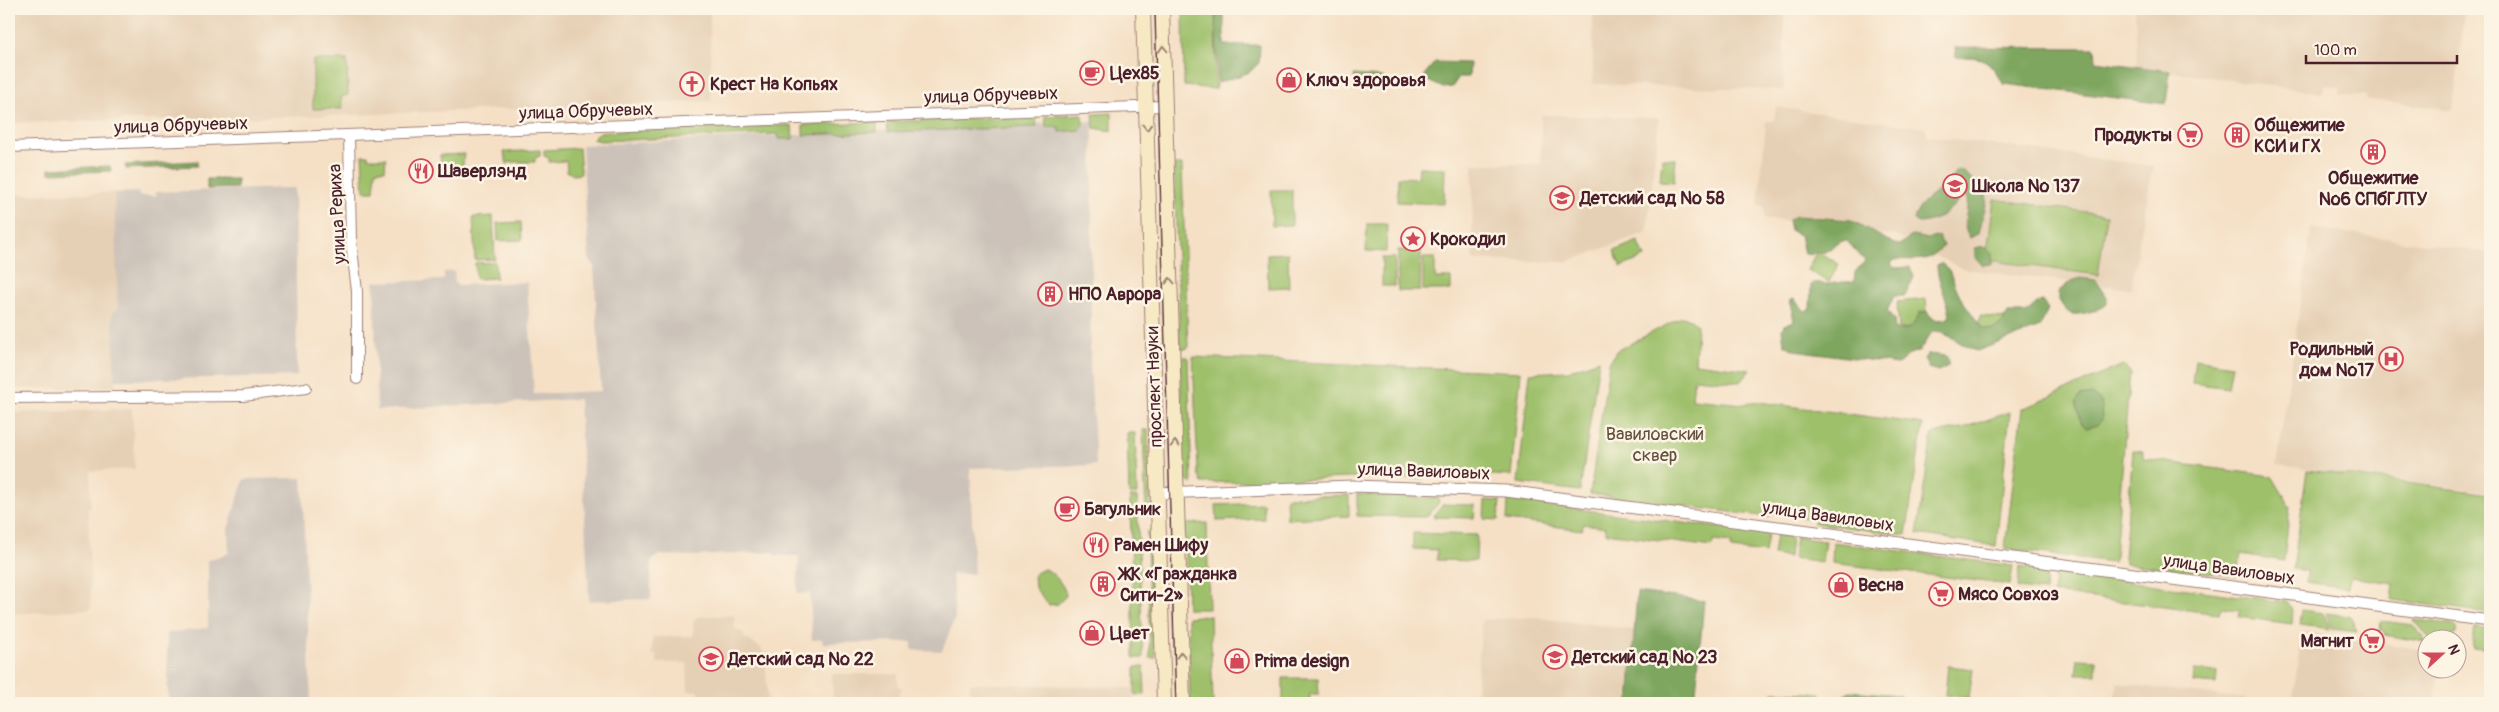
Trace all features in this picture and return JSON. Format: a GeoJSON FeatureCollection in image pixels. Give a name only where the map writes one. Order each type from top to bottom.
{"type":"FeatureCollection","features":[{"type":"Feature","properties":{"kind":"main road","name":"проспект Науки"},"geometry":{"type":"LineString","coordinates":[[1143,9],[1164,703]]}},
{"type":"Feature","properties":{"kind":"main road","name":"проспект Науки"},"geometry":{"type":"LineString","coordinates":[[1162,9],[1183,703]]}},
{"type":"Feature","properties":{"kind":"street","name":"улица Обручевых"},"geometry":{"type":"LineString","coordinates":[[9,147],[1164,106]]}},
{"type":"Feature","properties":{"kind":"street","name":"улица Рериха"},"geometry":{"type":"LineString","coordinates":[[349,136],[351,241],[357,291],[357,379]]}},
{"type":"Feature","properties":{"kind":"street"},"geometry":{"type":"LineString","coordinates":[[9,398],[243,396],[306,388]]}},
{"type":"Feature","properties":{"kind":"street","name":"улица Вавиловых"},"geometry":{"type":"LineString","coordinates":[[1158,493],[1353,486],[1506,491],[2490,622]]}},
{"type":"Feature","properties":{"kind":"shaded area"},"geometry":{"type":"Polygon","coordinates":[[[9,9],[710,9],[711,101],[353,115],[9,123],[9,9]]]}},
{"type":"Feature","properties":{"kind":"shaded area"},"geometry":{"type":"Polygon","coordinates":[[[1593,9],[1784,9],[1784,90],[1593,84],[1593,9]]]}},
{"type":"Feature","properties":{"kind":"shaded area"},"geometry":{"type":"Polygon","coordinates":[[[2135,9],[2465,9],[2453,110],[2366,99],[2366,96],[2339,93],[2340,87],[2335,86],[2324,85],[2323,93],[2137,67],[2135,9]]]}},
{"type":"Feature","properties":{"kind":"shaded area","name":"Школа № 137"},"geometry":{"type":"Polygon","coordinates":[[[1776,107],[1926,128],[1927,136],[2153,166],[2131,289],[1963,269],[1896,236],[1764,218],[1765,208],[1758,206],[1766,122],[1774,120],[1776,107]]]}},
{"type":"Feature","properties":{"kind":"shaded area","name":"Детский сад № 58"},"geometry":{"type":"Polygon","coordinates":[[[1541,115],[1659,118],[1647,232],[1567,262],[1472,260],[1473,164],[1541,164],[1541,115]]]}},
{"type":"Feature","properties":{"kind":"shaded area"},"geometry":{"type":"Polygon","coordinates":[[[1093,121],[1090,366],[1096,465],[970,468],[974,574],[952,574],[955,618],[942,651],[912,650],[912,642],[823,643],[822,639],[812,640],[810,593],[797,594],[799,556],[775,556],[774,552],[695,556],[659,555],[651,562],[651,599],[589,601],[579,399],[377,410],[374,282],[444,280],[444,272],[454,271],[457,285],[527,282],[534,394],[601,391],[594,265],[589,260],[582,145],[1093,121]]]}},
{"type":"Feature","properties":{"kind":"shaded area"},"geometry":{"type":"Polygon","coordinates":[[[295,188],[297,376],[115,380],[115,387],[9,389],[9,195],[138,192],[139,196],[156,196],[156,192],[295,188]]]}},
{"type":"Feature","properties":{"kind":"shaded area"},"geometry":{"type":"Polygon","coordinates":[[[295,188],[297,376],[115,380],[112,313],[118,309],[114,193],[138,192],[139,196],[156,196],[156,192],[295,188]]]}},
{"type":"Feature","properties":{"kind":"shaded area","name":"Родильный дом №17"},"geometry":{"type":"Polygon","coordinates":[[[2311,228],[2490,253],[2490,492],[2277,465],[2311,228]]]}},
{"type":"Feature","properties":{"kind":"shaded area"},"geometry":{"type":"Polygon","coordinates":[[[132,409],[135,469],[90,471],[91,507],[88,507],[91,609],[9,614],[9,413],[132,409]]]}},
{"type":"Feature","properties":{"kind":"shaded area"},"geometry":{"type":"Polygon","coordinates":[[[302,478],[311,703],[168,703],[167,633],[208,628],[208,560],[229,553],[228,529],[244,479],[302,478]]]}},
{"type":"Feature","properties":{"kind":"shaded area","name":"Детский сад № 22"},"geometry":{"type":"Polygon","coordinates":[[[734,615],[735,629],[744,633],[743,637],[761,648],[765,656],[768,703],[699,703],[699,691],[688,691],[687,663],[657,663],[657,655],[652,655],[653,637],[693,636],[693,622],[697,617],[734,615]]]}},
{"type":"Feature","properties":{"kind":"shaded area","name":"Детский сад № 23"},"geometry":{"type":"Polygon","coordinates":[[[1532,617],[1634,630],[1627,703],[1475,703],[1482,620],[1532,617]]]}},
{"type":"Feature","properties":{"kind":"shaded area"},"geometry":{"type":"Polygon","coordinates":[[[2302,632],[2416,649],[2416,680],[2437,680],[2434,703],[2292,703],[2302,632]]]}},
{"type":"Feature","properties":{"kind":"shaded area","name":"Детский сад № 22"},"geometry":{"type":"Polygon","coordinates":[[[832,674],[898,674],[898,686],[902,688],[895,701],[898,703],[833,703],[832,674]]]}},
{"type":"Feature","properties":{"kind":"shaded area"},"geometry":{"type":"Polygon","coordinates":[[[970,683],[1134,688],[1135,703],[971,703],[970,683]]]}},
{"type":"Feature","properties":{"kind":"shaded area"},"geometry":{"type":"Polygon","coordinates":[[[2117,683],[2246,699],[2246,703],[2114,703],[2117,683]]]}},
{"type":"Feature","properties":{"kind":"green space"},"geometry":{"type":"Polygon","coordinates":[[[1215,9],[1216,89],[1184,86],[1183,10],[1215,9]]]}},
{"type":"Feature","properties":{"kind":"green space"},"geometry":{"type":"Polygon","coordinates":[[[1215,9],[1224,9],[1224,45],[1260,45],[1259,63],[1250,72],[1218,83],[1215,9]]]}},
{"type":"Feature","properties":{"kind":"green space"},"geometry":{"type":"Polygon","coordinates":[[[1955,47],[2095,48],[2096,61],[2170,71],[2166,104],[2004,84],[1994,69],[1985,61],[1956,57],[1955,47]]]}},
{"type":"Feature","properties":{"kind":"green space"},"geometry":{"type":"Polygon","coordinates":[[[313,60],[347,60],[348,95],[341,97],[342,109],[313,109],[313,60]]]}},
{"type":"Feature","properties":{"kind":"green space"},"geometry":{"type":"Polygon","coordinates":[[[1435,62],[1470,63],[1469,77],[1459,77],[1452,87],[1443,88],[1426,80],[1425,74],[1435,62]]]}},
{"type":"Feature","properties":{"kind":"green space"},"geometry":{"type":"Polygon","coordinates":[[[1354,75],[1383,77],[1389,84],[1355,84],[1354,75]]]}},
{"type":"Feature","properties":{"kind":"green space"},"geometry":{"type":"Polygon","coordinates":[[[1112,113],[1112,131],[1094,128],[1093,114],[1112,113]]]}},
{"type":"Feature","properties":{"kind":"green space"},"geometry":{"type":"Polygon","coordinates":[[[1082,114],[1083,126],[1080,130],[1059,132],[1059,127],[1046,127],[1045,116],[1082,114]]]}},
{"type":"Feature","properties":{"kind":"green space"},"geometry":{"type":"Polygon","coordinates":[[[1036,116],[1037,127],[888,132],[887,122],[1036,116]]]}},
{"type":"Feature","properties":{"kind":"green space"},"geometry":{"type":"Polygon","coordinates":[[[877,122],[877,132],[803,135],[803,125],[877,122]]]}},
{"type":"Feature","properties":{"kind":"green space"},"geometry":{"type":"Polygon","coordinates":[[[792,125],[793,139],[779,139],[778,134],[601,141],[592,139],[600,132],[792,125]]]}},
{"type":"Feature","properties":{"kind":"green space"},"geometry":{"type":"Polygon","coordinates":[[[579,148],[581,174],[573,175],[567,171],[566,161],[549,162],[549,158],[544,156],[544,150],[579,148]]]}},
{"type":"Feature","properties":{"kind":"green space"},"geometry":{"type":"Polygon","coordinates":[[[540,150],[540,156],[535,158],[535,162],[511,162],[507,164],[504,152],[540,150]]]}},
{"type":"Feature","properties":{"kind":"green space"},"geometry":{"type":"Polygon","coordinates":[[[464,154],[463,166],[441,167],[440,155],[464,154]]]}},
{"type":"Feature","properties":{"kind":"green space"},"geometry":{"type":"Polygon","coordinates":[[[362,155],[368,155],[369,158],[386,158],[385,170],[376,170],[374,191],[364,191],[362,155]]]}},
{"type":"Feature","properties":{"kind":"green space"},"geometry":{"type":"Polygon","coordinates":[[[1662,158],[1676,159],[1674,182],[1660,181],[1662,158]]]}},
{"type":"Feature","properties":{"kind":"green space"},"geometry":{"type":"Polygon","coordinates":[[[197,161],[197,166],[126,169],[125,165],[197,161]]]}},
{"type":"Feature","properties":{"kind":"green space"},"geometry":{"type":"Polygon","coordinates":[[[1174,165],[1182,165],[1188,348],[1180,349],[1174,165]]]}},
{"type":"Feature","properties":{"kind":"green space"},"geometry":{"type":"Polygon","coordinates":[[[110,166],[111,171],[49,173],[49,169],[110,166]]]}},
{"type":"Feature","properties":{"kind":"green space"},"geometry":{"type":"Polygon","coordinates":[[[1419,167],[1445,168],[1444,204],[1397,202],[1398,177],[1418,178],[1419,167]]]}},
{"type":"Feature","properties":{"kind":"green space"},"geometry":{"type":"Polygon","coordinates":[[[1959,170],[1963,171],[1986,195],[1987,200],[1979,233],[1970,238],[1966,229],[1967,199],[1964,195],[1949,210],[1933,220],[1919,223],[1914,220],[1922,204],[1946,185],[1959,170]]]}},
{"type":"Feature","properties":{"kind":"green space"},"geometry":{"type":"Polygon","coordinates":[[[207,179],[237,179],[237,188],[207,189],[207,179]]]}},
{"type":"Feature","properties":{"kind":"green space"},"geometry":{"type":"Polygon","coordinates":[[[1271,190],[1292,190],[1292,225],[1272,226],[1271,190]]]}},
{"type":"Feature","properties":{"kind":"green space"},"geometry":{"type":"Polygon","coordinates":[[[1994,199],[2107,215],[2098,275],[1986,260],[1994,199]]]}},
{"type":"Feature","properties":{"kind":"green space"},"geometry":{"type":"Polygon","coordinates":[[[493,216],[495,259],[475,260],[473,217],[493,216]]]}},
{"type":"Feature","properties":{"kind":"green space"},"geometry":{"type":"Polygon","coordinates":[[[1796,216],[1851,220],[1899,245],[1912,236],[1929,239],[1939,236],[1943,246],[1933,256],[1921,259],[1894,260],[1891,264],[1895,268],[1910,267],[1914,277],[1905,296],[1894,296],[1887,311],[1894,319],[1895,330],[1911,326],[1920,312],[1927,312],[1935,320],[1946,319],[1950,316],[1937,271],[1937,265],[1941,263],[1949,270],[1960,297],[1982,328],[1994,328],[2004,320],[2008,313],[2026,313],[2042,301],[2048,309],[2040,327],[1977,351],[1944,334],[1932,332],[1920,350],[1910,354],[1898,364],[1794,350],[1784,344],[1782,329],[1784,325],[1794,321],[1790,301],[1794,299],[1805,311],[1810,309],[1811,284],[1854,282],[1855,272],[1865,261],[1847,241],[1842,241],[1825,252],[1804,254],[1800,235],[1790,230],[1788,220],[1796,216]]]}},
{"type":"Feature","properties":{"kind":"green space"},"geometry":{"type":"Polygon","coordinates":[[[521,222],[522,240],[498,241],[497,223],[521,222]]]}},
{"type":"Feature","properties":{"kind":"green space"},"geometry":{"type":"Polygon","coordinates":[[[1367,224],[1387,224],[1386,252],[1366,251],[1367,224]]]}},
{"type":"Feature","properties":{"kind":"green space"},"geometry":{"type":"Polygon","coordinates":[[[1638,241],[1645,257],[1621,267],[1614,251],[1638,241]]]}},
{"type":"Feature","properties":{"kind":"green space"},"geometry":{"type":"Polygon","coordinates":[[[1984,246],[1992,254],[1992,264],[1982,265],[1975,257],[1975,248],[1984,246]]]}},
{"type":"Feature","properties":{"kind":"green space"},"geometry":{"type":"Polygon","coordinates":[[[1398,250],[1421,250],[1420,291],[1398,291],[1398,250]]]}},
{"type":"Feature","properties":{"kind":"green space"},"geometry":{"type":"Polygon","coordinates":[[[1817,251],[1839,264],[1829,282],[1807,270],[1817,251]]]}},
{"type":"Feature","properties":{"kind":"green space"},"geometry":{"type":"Polygon","coordinates":[[[1288,253],[1289,287],[1268,288],[1267,254],[1288,253]]]}},
{"type":"Feature","properties":{"kind":"green space"},"geometry":{"type":"Polygon","coordinates":[[[1382,258],[1395,258],[1395,286],[1382,286],[1382,258]]]}},
{"type":"Feature","properties":{"kind":"green space"},"geometry":{"type":"Polygon","coordinates":[[[1423,258],[1435,258],[1435,278],[1451,278],[1451,290],[1423,290],[1423,258]]]}},
{"type":"Feature","properties":{"kind":"green space"},"geometry":{"type":"Polygon","coordinates":[[[495,262],[496,278],[476,279],[475,263],[495,262]]]}},
{"type":"Feature","properties":{"kind":"green space"},"geometry":{"type":"Polygon","coordinates":[[[2081,278],[2096,280],[2107,298],[2107,304],[2091,312],[2071,314],[2059,300],[2059,291],[2071,281],[2081,278]]]}},
{"type":"Feature","properties":{"kind":"green space"},"geometry":{"type":"Polygon","coordinates":[[[1926,299],[1927,312],[1920,312],[1921,327],[1899,329],[1897,302],[1926,299]]]}},
{"type":"Feature","properties":{"kind":"green space"},"geometry":{"type":"Polygon","coordinates":[[[1980,316],[2005,318],[2004,334],[1978,331],[1980,316]]]}},
{"type":"Feature","properties":{"kind":"green space","name":"Вавиловский сквер"},"geometry":{"type":"Polygon","coordinates":[[[1682,317],[1691,319],[1697,325],[1695,363],[1750,370],[1740,382],[1694,378],[1692,399],[1744,404],[1759,402],[1923,424],[1906,535],[1814,523],[1814,519],[1770,513],[1769,517],[1590,494],[1609,363],[1616,351],[1682,317]]]}},
{"type":"Feature","properties":{"kind":"green space"},"geometry":{"type":"Polygon","coordinates":[[[1929,354],[1946,356],[1948,366],[1938,371],[1928,368],[1924,358],[1929,354]]]}},
{"type":"Feature","properties":{"kind":"green space"},"geometry":{"type":"Polygon","coordinates":[[[1180,357],[1188,357],[1192,484],[1186,480],[1183,473],[1180,357]]]}},
{"type":"Feature","properties":{"kind":"green space"},"geometry":{"type":"Polygon","coordinates":[[[1193,357],[1521,372],[1511,476],[1424,471],[1422,479],[1350,478],[1202,483],[1198,473],[1193,357]]]}},
{"type":"Feature","properties":{"kind":"green space"},"geometry":{"type":"Polygon","coordinates":[[[2195,359],[2232,365],[2228,388],[2192,383],[2195,359]]]}},
{"type":"Feature","properties":{"kind":"green space","name":"Вавиловский сквер"},"geometry":{"type":"Polygon","coordinates":[[[1599,360],[1580,491],[1518,483],[1530,373],[1568,371],[1599,360]]]}},
{"type":"Feature","properties":{"kind":"green space"},"geometry":{"type":"Polygon","coordinates":[[[2123,365],[2130,372],[2113,562],[2005,549],[2022,409],[2123,365]]]}},
{"type":"Feature","properties":{"kind":"green space"},"geometry":{"type":"Polygon","coordinates":[[[2091,394],[2101,401],[2102,420],[2097,425],[2086,428],[2081,422],[2076,402],[2080,396],[2091,394]]]}},
{"type":"Feature","properties":{"kind":"green space"},"geometry":{"type":"Polygon","coordinates":[[[2010,412],[1996,546],[1917,534],[1932,434],[1966,427],[2010,412]]]}},
{"type":"Feature","properties":{"kind":"green space"},"geometry":{"type":"Polygon","coordinates":[[[1143,430],[1148,430],[1151,516],[1146,516],[1143,430]]]}},
{"type":"Feature","properties":{"kind":"green space"},"geometry":{"type":"Polygon","coordinates":[[[1127,433],[1135,433],[1137,494],[1129,494],[1127,433]]]}},
{"type":"Feature","properties":{"kind":"green space"},"geometry":{"type":"Polygon","coordinates":[[[2133,450],[2143,451],[2143,459],[2272,476],[2290,506],[2284,561],[2241,554],[2237,576],[2126,564],[2124,557],[2133,450]]]}},
{"type":"Feature","properties":{"kind":"green space"},"geometry":{"type":"Polygon","coordinates":[[[2307,470],[2490,494],[2490,613],[2392,600],[2394,583],[2349,577],[2348,588],[2306,582],[2307,571],[2293,569],[2307,470]]]}},
{"type":"Feature","properties":{"kind":"green space"},"geometry":{"type":"Polygon","coordinates":[[[1357,494],[1439,498],[1438,504],[1426,517],[1357,516],[1357,494]]]}},
{"type":"Feature","properties":{"kind":"green space"},"geometry":{"type":"Polygon","coordinates":[[[1349,495],[1349,516],[1287,519],[1286,497],[1349,495]]]}},
{"type":"Feature","properties":{"kind":"green space"},"geometry":{"type":"Polygon","coordinates":[[[1130,497],[1137,497],[1143,658],[1134,658],[1130,497]]]}},
{"type":"Feature","properties":{"kind":"green space"},"geometry":{"type":"Polygon","coordinates":[[[1485,500],[1500,501],[1498,520],[1484,519],[1485,500]]]}},
{"type":"Feature","properties":{"kind":"green space"},"geometry":{"type":"Polygon","coordinates":[[[1508,500],[1768,534],[1765,553],[1731,549],[1731,543],[1713,541],[1712,547],[1606,533],[1606,527],[1583,524],[1582,530],[1507,520],[1508,500]]]}},
{"type":"Feature","properties":{"kind":"green space"},"geometry":{"type":"Polygon","coordinates":[[[1263,503],[1264,519],[1217,521],[1216,505],[1263,503]]]}},
{"type":"Feature","properties":{"kind":"green space"},"geometry":{"type":"Polygon","coordinates":[[[1443,504],[1475,505],[1474,518],[1433,517],[1443,504]]]}},
{"type":"Feature","properties":{"kind":"green space"},"geometry":{"type":"Polygon","coordinates":[[[1207,523],[1209,609],[1187,609],[1185,524],[1207,523]]]}},
{"type":"Feature","properties":{"kind":"green space"},"geometry":{"type":"Polygon","coordinates":[[[1147,531],[1152,531],[1155,658],[1150,658],[1147,531]]]}},
{"type":"Feature","properties":{"kind":"green space"},"geometry":{"type":"Polygon","coordinates":[[[1413,533],[1477,535],[1476,561],[1437,560],[1437,550],[1413,549],[1413,533]]]}},
{"type":"Feature","properties":{"kind":"green space"},"geometry":{"type":"Polygon","coordinates":[[[1776,535],[1791,537],[1789,557],[1773,555],[1776,535]]]}},
{"type":"Feature","properties":{"kind":"green space"},"geometry":{"type":"Polygon","coordinates":[[[1796,537],[1825,541],[1822,562],[1793,558],[1796,537]]]}},
{"type":"Feature","properties":{"kind":"green space"},"geometry":{"type":"Polygon","coordinates":[[[1833,542],[2013,566],[2010,585],[1832,563],[1833,542]]]}},
{"type":"Feature","properties":{"kind":"green space"},"geometry":{"type":"Polygon","coordinates":[[[2020,567],[2047,571],[2045,591],[2018,588],[2020,567]]]}},
{"type":"Feature","properties":{"kind":"green space"},"geometry":{"type":"Polygon","coordinates":[[[1044,569],[1054,576],[1065,592],[1066,596],[1058,604],[1049,605],[1035,588],[1034,574],[1044,569]]]}},
{"type":"Feature","properties":{"kind":"green space"},"geometry":{"type":"Polygon","coordinates":[[[2056,572],[2286,602],[2293,610],[2292,624],[2239,617],[2240,610],[2220,608],[2219,614],[2053,593],[2056,572]]]}},
{"type":"Feature","properties":{"kind":"green space"},"geometry":{"type":"Polygon","coordinates":[[[1637,592],[1704,601],[1695,703],[1629,703],[1637,592]]]}},
{"type":"Feature","properties":{"kind":"green space"},"geometry":{"type":"Polygon","coordinates":[[[2302,610],[2323,613],[2330,629],[2300,625],[2302,610]]]}},
{"type":"Feature","properties":{"kind":"green space"},"geometry":{"type":"Polygon","coordinates":[[[2326,613],[2350,616],[2357,632],[2333,629],[2326,613]]]}},
{"type":"Feature","properties":{"kind":"green space"},"geometry":{"type":"Polygon","coordinates":[[[1210,615],[1213,703],[1190,703],[1188,617],[1210,615]]]}},
{"type":"Feature","properties":{"kind":"green space"},"geometry":{"type":"Polygon","coordinates":[[[2414,620],[2452,624],[2456,628],[2456,630],[2422,630],[2414,620]]]}},
{"type":"Feature","properties":{"kind":"green space"},"geometry":{"type":"Polygon","coordinates":[[[2381,621],[2414,625],[2418,630],[2416,630],[2416,640],[2384,635],[2384,632],[2380,631],[2381,621]]]}},
{"type":"Feature","properties":{"kind":"green space"},"geometry":{"type":"Polygon","coordinates":[[[2475,627],[2490,629],[2490,650],[2472,648],[2475,627]]]}},
{"type":"Feature","properties":{"kind":"green space"},"geometry":{"type":"Polygon","coordinates":[[[2078,659],[2096,660],[2096,674],[2076,674],[2078,659]]]}},
{"type":"Feature","properties":{"kind":"green space"},"geometry":{"type":"Polygon","coordinates":[[[1948,666],[1973,669],[1969,698],[1945,695],[1948,666]]]}},
{"type":"Feature","properties":{"kind":"green space"},"geometry":{"type":"Polygon","coordinates":[[[1135,667],[1144,667],[1145,695],[1135,695],[1135,667]]]}},
{"type":"Feature","properties":{"kind":"green space"},"geometry":{"type":"Polygon","coordinates":[[[2194,670],[2217,672],[2216,684],[2193,682],[2194,670]]]}},
{"type":"Feature","properties":{"kind":"green space"},"geometry":{"type":"Polygon","coordinates":[[[1283,678],[1318,678],[1319,694],[1310,694],[1310,703],[1283,703],[1283,678]]]}},
{"type":"Feature","properties":{"kind":"green space"},"geometry":{"type":"Polygon","coordinates":[[[1850,691],[1900,695],[1900,703],[1843,703],[1844,694],[1850,691]]]}},
{"type":"Feature","properties":{"kind":"green space"},"geometry":{"type":"Polygon","coordinates":[[[1773,692],[1821,693],[1818,703],[1772,703],[1773,692]]]}},
{"type":"Feature","properties":{"kind":"tram line"},"geometry":{"type":"LineString","coordinates":[[1155,9],[1176,703]]}},
{"type":"Feature","properties":{"kind":"place","name":"Цех85"},"geometry":{"type":"Point","coordinates":[1092,73]}},
{"type":"Feature","properties":{"kind":"place","name":"Ключ здоровья"},"geometry":{"type":"Point","coordinates":[1289,80]}},
{"type":"Feature","properties":{"kind":"place","name":"Крест На Копьях"},"geometry":{"type":"Point","coordinates":[692,84]}},
{"type":"Feature","properties":{"kind":"place","name":"Продукты"},"geometry":{"type":"Point","coordinates":[2190,135]}},
{"type":"Feature","properties":{"kind":"place","name":"Общежитие КСИ и ГХ"},"geometry":{"type":"Point","coordinates":[2237,135]}},
{"type":"Feature","properties":{"kind":"place","name":"Общежитие №6 СПбГЛТУ"},"geometry":{"type":"Point","coordinates":[2373,152]}},
{"type":"Feature","properties":{"kind":"place","name":"Шаверлэнд"},"geometry":{"type":"Point","coordinates":[421,171]}},
{"type":"Feature","properties":{"kind":"place","name":"Школа № 137"},"geometry":{"type":"Point","coordinates":[1955,186]}},
{"type":"Feature","properties":{"kind":"place","name":"Детский сад № 58"},"geometry":{"type":"Point","coordinates":[1562,198]}},
{"type":"Feature","properties":{"kind":"place","name":"Крокодил"},"geometry":{"type":"Point","coordinates":[1413,239]}},
{"type":"Feature","properties":{"kind":"place","name":"НПО Аврора"},"geometry":{"type":"Point","coordinates":[1050,294]}},
{"type":"Feature","properties":{"kind":"place","name":"Родильный дом №17"},"geometry":{"type":"Point","coordinates":[2391,359]}},
{"type":"Feature","properties":{"kind":"place","name":"Багульник"},"geometry":{"type":"Point","coordinates":[1067,509]}},
{"type":"Feature","properties":{"kind":"place","name":"Рамен Шифу"},"geometry":{"type":"Point","coordinates":[1096,545]}},
{"type":"Feature","properties":{"kind":"place","name":"ЖК «Гражданка Сити-2»"},"geometry":{"type":"Point","coordinates":[1103,584]}},
{"type":"Feature","properties":{"kind":"place","name":"Весна"},"geometry":{"type":"Point","coordinates":[1841,585]}},
{"type":"Feature","properties":{"kind":"place","name":"Мясо Совхоз"},"geometry":{"type":"Point","coordinates":[1941,594]}},
{"type":"Feature","properties":{"kind":"place","name":"Цвет"},"geometry":{"type":"Point","coordinates":[1092,633]}},
{"type":"Feature","properties":{"kind":"place","name":"Магнит"},"geometry":{"type":"Point","coordinates":[2372,641]}},
{"type":"Feature","properties":{"kind":"place","name":"Детский сад № 23"},"geometry":{"type":"Point","coordinates":[1555,657]}},
{"type":"Feature","properties":{"kind":"place","name":"Детский сад № 22"},"geometry":{"type":"Point","coordinates":[711,659]}},
{"type":"Feature","properties":{"kind":"place","name":"Prima design"},"geometry":{"type":"Point","coordinates":[1237,661]}}]}
